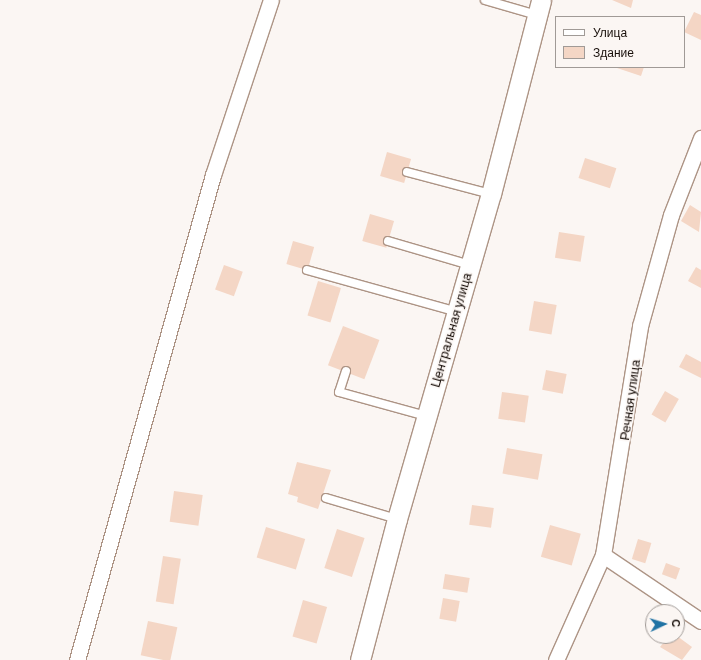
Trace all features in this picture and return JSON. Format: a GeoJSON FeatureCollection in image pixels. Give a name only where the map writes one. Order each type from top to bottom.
{"type":"FeatureCollection","features":[{"type":"Feature","properties":{"kind":"street"},"geometry":{"type":"LineString","coordinates":[[76,660],[213,175],[271,0]]}},
{"type":"Feature","properties":{"kind":"street","name":"Центральная улица"},"geometry":{"type":"LineString","coordinates":[[360,660],[397,519],[491,194],[539,7]]}},
{"type":"Feature","properties":{"kind":"street","name":"Речная улица"},"geometry":{"type":"LineString","coordinates":[[556,660],[603,555],[640,326],[671,215],[701,138]]}},
{"type":"Feature","properties":{"kind":"street"},"geometry":{"type":"LineString","coordinates":[[603,555],[701,621]]}},
{"type":"Feature","properties":{"kind":"lane"},"geometry":{"type":"LineString","coordinates":[[485,0],[539,7]]}},
{"type":"Feature","properties":{"kind":"lane"},"geometry":{"type":"LineString","coordinates":[[407,172],[491,194]]}},
{"type":"Feature","properties":{"kind":"lane"},"geometry":{"type":"LineString","coordinates":[[388,241],[470,265]]}},
{"type":"Feature","properties":{"kind":"lane"},"geometry":{"type":"LineString","coordinates":[[307,270],[457,312]]}},
{"type":"Feature","properties":{"kind":"lane"},"geometry":{"type":"LineString","coordinates":[[346,371],[340,392],[426,416]]}},
{"type":"Feature","properties":{"kind":"lane"},"geometry":{"type":"LineString","coordinates":[[326,498],[397,519]]}},
{"type":"Feature","properties":{"kind":"building"},"geometry":{"type":"Polygon","coordinates":[[[612,0],[633,0],[631,8],[612,0]]]}},
{"type":"Feature","properties":{"kind":"building"},"geometry":{"type":"Polygon","coordinates":[[[694,12],[701,15],[701,40],[685,32],[694,12]]]}},
{"type":"Feature","properties":{"kind":"building"},"geometry":{"type":"Polygon","coordinates":[[[617,68],[644,68],[641,76],[617,68]]]}},
{"type":"Feature","properties":{"kind":"building"},"geometry":{"type":"Polygon","coordinates":[[[387,152],[411,159],[404,183],[380,176],[387,152]]]}},
{"type":"Feature","properties":{"kind":"building"},"geometry":{"type":"Polygon","coordinates":[[[585,158],[616,168],[610,188],[579,178],[585,158]]]}},
{"type":"Feature","properties":{"kind":"building"},"geometry":{"type":"Polygon","coordinates":[[[690,205],[701,212],[699,232],[681,221],[690,205]]]}},
{"type":"Feature","properties":{"kind":"building"},"geometry":{"type":"Polygon","coordinates":[[[370,214],[394,221],[386,248],[362,241],[370,214]]]}},
{"type":"Feature","properties":{"kind":"building"},"geometry":{"type":"Polygon","coordinates":[[[559,232],[585,236],[581,262],[555,258],[559,232]]]}},
{"type":"Feature","properties":{"kind":"building"},"geometry":{"type":"Polygon","coordinates":[[[293,241],[314,247],[308,270],[286,264],[293,241]]]}},
{"type":"Feature","properties":{"kind":"building"},"geometry":{"type":"Polygon","coordinates":[[[224,265],[243,272],[234,296],[215,289],[224,265]]]}},
{"type":"Feature","properties":{"kind":"building"},"geometry":{"type":"Polygon","coordinates":[[[696,267],[701,270],[701,288],[688,281],[696,267]]]}},
{"type":"Feature","properties":{"kind":"building"},"geometry":{"type":"Polygon","coordinates":[[[318,281],[341,288],[330,322],[307,315],[318,281]]]}},
{"type":"Feature","properties":{"kind":"building"},"geometry":{"type":"Polygon","coordinates":[[[534,301],[557,305],[551,335],[529,331],[534,301]]]}},
{"type":"Feature","properties":{"kind":"building"},"geometry":{"type":"Polygon","coordinates":[[[343,326],[379,340],[364,379],[328,365],[343,326]]]}},
{"type":"Feature","properties":{"kind":"building"},"geometry":{"type":"Polygon","coordinates":[[[686,354],[701,362],[701,378],[679,367],[686,354]]]}},
{"type":"Feature","properties":{"kind":"building"},"geometry":{"type":"Polygon","coordinates":[[[546,370],[567,374],[563,394],[542,390],[546,370]]]}},
{"type":"Feature","properties":{"kind":"building"},"geometry":{"type":"Polygon","coordinates":[[[665,391],[679,399],[665,422],[652,414],[665,391]]]}},
{"type":"Feature","properties":{"kind":"building"},"geometry":{"type":"Polygon","coordinates":[[[502,392],[529,396],[525,422],[498,419],[502,392]]]}},
{"type":"Feature","properties":{"kind":"building"},"geometry":{"type":"Polygon","coordinates":[[[507,448],[542,454],[538,480],[502,474],[507,448]]]}},
{"type":"Feature","properties":{"kind":"building"},"geometry":{"type":"Polygon","coordinates":[[[297,462],[331,470],[318,509],[297,502],[298,497],[288,494],[297,462]]]}},
{"type":"Feature","properties":{"kind":"building"},"geometry":{"type":"Polygon","coordinates":[[[174,491],[203,495],[198,526],[170,522],[174,491]]]}},
{"type":"Feature","properties":{"kind":"building"},"geometry":{"type":"Polygon","coordinates":[[[472,505],[494,508],[491,528],[469,525],[472,505]]]}},
{"type":"Feature","properties":{"kind":"building"},"geometry":{"type":"Polygon","coordinates":[[[550,525],[581,534],[572,566],[541,557],[550,525]]]}},
{"type":"Feature","properties":{"kind":"building"},"geometry":{"type":"Polygon","coordinates":[[[266,527],[305,539],[296,570],[257,558],[266,527]]]}},
{"type":"Feature","properties":{"kind":"building"},"geometry":{"type":"Polygon","coordinates":[[[337,529],[365,538],[352,577],[324,568],[337,529]]]}},
{"type":"Feature","properties":{"kind":"building"},"geometry":{"type":"Polygon","coordinates":[[[638,539],[651,543],[645,563],[632,559],[638,539]]]}},
{"type":"Feature","properties":{"kind":"building"},"geometry":{"type":"Polygon","coordinates":[[[163,556],[181,559],[174,604],[156,601],[163,556]]]}},
{"type":"Feature","properties":{"kind":"building"},"geometry":{"type":"Polygon","coordinates":[[[666,563],[680,568],[676,579],[662,574],[666,563]]]}},
{"type":"Feature","properties":{"kind":"building"},"geometry":{"type":"Polygon","coordinates":[[[445,574],[470,578],[467,593],[443,589],[445,574]]]}},
{"type":"Feature","properties":{"kind":"building"},"geometry":{"type":"Polygon","coordinates":[[[443,598],[460,601],[456,622],[439,619],[443,598]]]}},
{"type":"Feature","properties":{"kind":"building"},"geometry":{"type":"Polygon","coordinates":[[[303,600],[327,607],[317,643],[293,637],[303,600]]]}},
{"type":"Feature","properties":{"kind":"building"},"geometry":{"type":"Polygon","coordinates":[[[148,621],[177,627],[170,660],[141,655],[148,621]]]}},
{"type":"Feature","properties":{"kind":"building"},"geometry":{"type":"Polygon","coordinates":[[[685,642],[692,647],[682,660],[660,647],[662,644],[685,644],[685,642]]]}}]}
